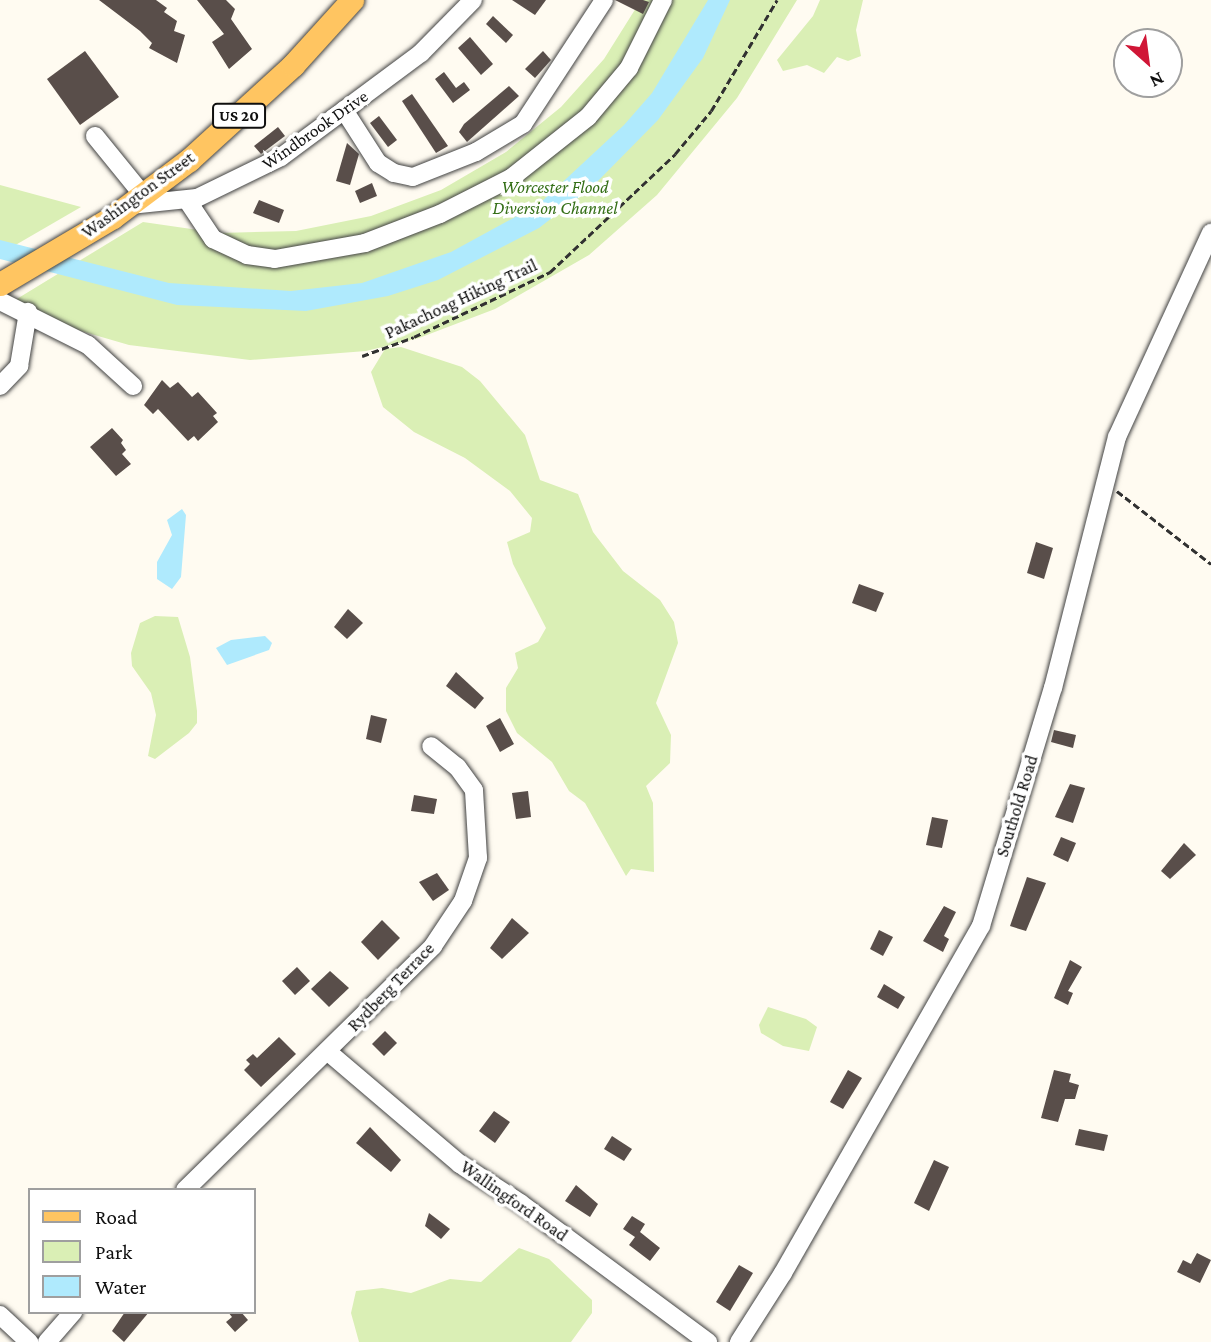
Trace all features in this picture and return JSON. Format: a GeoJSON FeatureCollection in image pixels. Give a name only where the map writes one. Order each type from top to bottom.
{"type":"FeatureCollection","features":[{"type":"Feature","properties":{"kind":"main road","name":"Washington Street"},"geometry":{"type":"LineString","coordinates":[[6,281],[129,206],[258,98],[352,0]]}},
{"type":"Feature","properties":{"kind":"street","name":"Windbrook Drive"},"geometry":{"type":"LineString","coordinates":[[129,206],[187,200],[227,187],[281,158],[421,52],[473,0]]}},
{"type":"Feature","properties":{"kind":"street"},"geometry":{"type":"LineString","coordinates":[[344,110],[378,163],[394,173],[413,177],[476,152],[523,124],[604,0]]}},
{"type":"Feature","properties":{"kind":"street"},"geometry":{"type":"LineString","coordinates":[[187,200],[213,239],[247,255],[275,259],[355,246],[430,218],[511,178],[588,117],[629,68],[663,0]]}},
{"type":"Feature","properties":{"kind":"street"},"geometry":{"type":"LineString","coordinates":[[95,136],[129,206]]}},
{"type":"Feature","properties":{"kind":"street","name":"Southold Road"},"geometry":{"type":"LineString","coordinates":[[739,1342],[783,1273],[981,926],[1056,676],[1104,485],[1129,408],[1211,233]]}},
{"type":"Feature","properties":{"kind":"street"},"geometry":{"type":"LineString","coordinates":[[0,301],[28,312],[88,345],[132,386]]}},
{"type":"Feature","properties":{"kind":"street"},"geometry":{"type":"LineString","coordinates":[[0,386],[19,366],[28,312]]}},
{"type":"Feature","properties":{"kind":"street","name":"Rydberg Terrace"},"geometry":{"type":"LineString","coordinates":[[187,1188],[433,946],[463,901],[478,858],[474,790],[457,766],[431,746]]}},
{"type":"Feature","properties":{"kind":"street","name":"Wallingford Road"},"geometry":{"type":"LineString","coordinates":[[327,1051],[460,1164],[520,1203],[708,1342]]}},
{"type":"Feature","properties":{"kind":"street"},"geometry":{"type":"LineString","coordinates":[[47,1342],[71,1314]]}},
{"type":"Feature","properties":{"kind":"street"},"geometry":{"type":"LineString","coordinates":[[0,1315],[29,1342]]}},
{"type":"Feature","properties":{"kind":"path","name":"Pakachoag Hiking Trail"},"geometry":{"type":"LineString","coordinates":[[362,356],[414,337],[550,272],[675,154],[711,111],[777,0]]}},
{"type":"Feature","properties":{"kind":"path"},"geometry":{"type":"LineString","coordinates":[[1104,485],[1135,501],[1211,564]]}},
{"type":"Feature","properties":{"kind":"green space","name":"Worcester Flood Diversion Channel"},"geometry":{"type":"Polygon","coordinates":[[[641,0],[797,0],[737,98],[657,195],[589,255],[495,309],[419,338],[366,351],[250,360],[129,345],[2,308],[143,222],[219,233],[296,231],[371,216],[441,190],[506,152],[561,107],[604,59],[641,0]]]}},
{"type":"Feature","properties":{"kind":"green space"},"geometry":{"type":"Polygon","coordinates":[[[820,0],[863,0],[856,30],[861,56],[848,61],[837,57],[824,73],[807,65],[783,71],[777,60],[813,16],[820,0]]]}},
{"type":"Feature","properties":{"kind":"green space"},"geometry":{"type":"Polygon","coordinates":[[[0,185],[81,207],[0,254],[0,185]]]}},
{"type":"Feature","properties":{"kind":"green space"},"geometry":{"type":"Polygon","coordinates":[[[401,347],[462,367],[480,381],[525,435],[540,480],[578,494],[593,532],[623,571],[660,600],[674,622],[678,643],[656,703],[671,735],[670,763],[646,786],[653,803],[654,872],[631,869],[626,876],[585,803],[569,791],[552,762],[517,733],[506,711],[506,688],[518,668],[515,653],[538,642],[546,628],[513,564],[507,542],[530,532],[532,518],[510,491],[465,458],[414,432],[383,407],[371,372],[385,349],[401,347]]]}},
{"type":"Feature","properties":{"kind":"green space"},"geometry":{"type":"Polygon","coordinates":[[[155,616],[178,617],[190,657],[197,723],[189,733],[155,759],[148,756],[156,715],[151,693],[132,666],[131,653],[140,623],[155,616]]]}},
{"type":"Feature","properties":{"kind":"green space"},"geometry":{"type":"Polygon","coordinates":[[[768,1007],[806,1019],[817,1027],[809,1051],[783,1046],[761,1033],[759,1025],[768,1007]]]}},
{"type":"Feature","properties":{"kind":"green space"},"geometry":{"type":"Polygon","coordinates":[[[519,1248],[549,1259],[592,1300],[592,1313],[571,1342],[359,1342],[351,1313],[356,1291],[382,1288],[411,1293],[450,1279],[481,1282],[519,1248]]]}},
{"type":"Feature","properties":{"kind":"water"},"geometry":{"type":"Polygon","coordinates":[[[708,0],[730,0],[703,58],[658,120],[593,186],[539,228],[438,280],[388,296],[306,311],[177,305],[0,259],[0,240],[169,283],[291,291],[362,283],[451,252],[539,204],[624,125],[652,93],[708,0]]]}},
{"type":"Feature","properties":{"kind":"water"},"geometry":{"type":"Polygon","coordinates":[[[182,509],[186,515],[181,577],[172,589],[157,579],[157,562],[172,535],[167,520],[182,509]]]}},
{"type":"Feature","properties":{"kind":"water"},"geometry":{"type":"Polygon","coordinates":[[[265,636],[272,643],[269,650],[227,665],[216,648],[231,640],[265,636]]]}},
{"type":"Feature","properties":{"kind":"building"},"geometry":{"type":"Polygon","coordinates":[[[99,0],[156,0],[167,8],[164,12],[177,21],[174,31],[185,35],[177,63],[149,48],[152,43],[140,31],[99,0]]]}},
{"type":"Feature","properties":{"kind":"building"},"geometry":{"type":"Polygon","coordinates":[[[197,0],[226,0],[235,9],[231,19],[252,49],[229,69],[212,42],[224,34],[197,0]]]}},
{"type":"Feature","properties":{"kind":"building"},"geometry":{"type":"Polygon","coordinates":[[[512,0],[546,0],[535,15],[512,0]]]}},
{"type":"Feature","properties":{"kind":"building"},"geometry":{"type":"Polygon","coordinates":[[[615,0],[643,0],[649,2],[643,14],[615,0]]]}},
{"type":"Feature","properties":{"kind":"building"},"geometry":{"type":"Polygon","coordinates":[[[493,16],[513,35],[506,43],[486,24],[493,16]]]}},
{"type":"Feature","properties":{"kind":"building"},"geometry":{"type":"Polygon","coordinates":[[[470,37],[493,64],[481,75],[458,48],[470,37]]]}},
{"type":"Feature","properties":{"kind":"building"},"geometry":{"type":"Polygon","coordinates":[[[85,51],[119,97],[80,125],[47,79],[85,51]]]}},
{"type":"Feature","properties":{"kind":"building"},"geometry":{"type":"Polygon","coordinates":[[[543,51],[551,60],[535,78],[525,69],[543,51]]]}},
{"type":"Feature","properties":{"kind":"building"},"geometry":{"type":"Polygon","coordinates":[[[444,72],[456,88],[464,82],[470,90],[453,103],[435,79],[444,72]]]}},
{"type":"Feature","properties":{"kind":"building"},"geometry":{"type":"Polygon","coordinates":[[[509,86],[519,96],[467,142],[459,132],[464,124],[509,86]]]}},
{"type":"Feature","properties":{"kind":"building"},"geometry":{"type":"Polygon","coordinates":[[[412,94],[448,146],[436,153],[402,101],[412,94]]]}},
{"type":"Feature","properties":{"kind":"building"},"geometry":{"type":"Polygon","coordinates":[[[379,116],[397,140],[388,147],[370,123],[379,116]]]}},
{"type":"Feature","properties":{"kind":"building"},"geometry":{"type":"Polygon","coordinates":[[[278,127],[285,136],[261,154],[254,146],[278,127]]]}},
{"type":"Feature","properties":{"kind":"building"},"geometry":{"type":"Polygon","coordinates":[[[347,143],[359,154],[350,185],[336,181],[347,143]]]}},
{"type":"Feature","properties":{"kind":"building"},"geometry":{"type":"Polygon","coordinates":[[[372,183],[377,196],[360,203],[355,191],[372,183]]]}},
{"type":"Feature","properties":{"kind":"building"},"geometry":{"type":"Polygon","coordinates":[[[259,200],[284,210],[279,223],[253,213],[259,200]]]}},
{"type":"Feature","properties":{"kind":"building"},"geometry":{"type":"Polygon","coordinates":[[[162,380],[170,388],[178,382],[192,397],[198,392],[217,413],[213,416],[218,422],[198,441],[194,436],[188,441],[158,409],[153,414],[144,405],[162,380]]]}},
{"type":"Feature","properties":{"kind":"building"},"geometry":{"type":"Polygon","coordinates":[[[112,428],[123,440],[121,443],[126,450],[122,454],[131,464],[116,476],[90,447],[112,428]]]}},
{"type":"Feature","properties":{"kind":"building"},"geometry":{"type":"Polygon","coordinates":[[[1036,542],[1053,548],[1044,579],[1027,573],[1036,542]]]}},
{"type":"Feature","properties":{"kind":"building"},"geometry":{"type":"Polygon","coordinates":[[[859,584],[884,593],[876,612],[852,603],[859,584]]]}},
{"type":"Feature","properties":{"kind":"building"},"geometry":{"type":"Polygon","coordinates":[[[348,609],[363,623],[347,639],[334,627],[348,609]]]}},
{"type":"Feature","properties":{"kind":"building"},"geometry":{"type":"Polygon","coordinates":[[[456,672],[484,698],[475,709],[446,686],[456,672]]]}},
{"type":"Feature","properties":{"kind":"building"},"geometry":{"type":"Polygon","coordinates":[[[371,715],[387,719],[381,743],[366,739],[371,715]]]}},
{"type":"Feature","properties":{"kind":"building"},"geometry":{"type":"Polygon","coordinates":[[[500,718],[514,744],[500,752],[486,726],[500,718]]]}},
{"type":"Feature","properties":{"kind":"building"},"geometry":{"type":"Polygon","coordinates":[[[1054,730],[1076,735],[1073,748],[1051,742],[1054,730]]]}},
{"type":"Feature","properties":{"kind":"building"},"geometry":{"type":"Polygon","coordinates":[[[1070,784],[1085,788],[1073,823],[1055,817],[1070,784]]]}},
{"type":"Feature","properties":{"kind":"building"},"geometry":{"type":"Polygon","coordinates":[[[528,791],[531,817],[516,819],[512,793],[528,791]]]}},
{"type":"Feature","properties":{"kind":"building"},"geometry":{"type":"Polygon","coordinates":[[[414,795],[437,799],[434,814],[411,811],[414,795]]]}},
{"type":"Feature","properties":{"kind":"building"},"geometry":{"type":"Polygon","coordinates":[[[932,817],[948,820],[942,848],[926,845],[932,817]]]}},
{"type":"Feature","properties":{"kind":"building"},"geometry":{"type":"Polygon","coordinates":[[[1061,837],[1076,843],[1068,862],[1053,855],[1061,837]]]}},
{"type":"Feature","properties":{"kind":"building"},"geometry":{"type":"Polygon","coordinates":[[[1184,843],[1196,855],[1170,879],[1161,871],[1184,843]]]}},
{"type":"Feature","properties":{"kind":"building"},"geometry":{"type":"Polygon","coordinates":[[[437,873],[449,890],[433,901],[419,882],[437,873]]]}},
{"type":"Feature","properties":{"kind":"building"},"geometry":{"type":"Polygon","coordinates":[[[1027,877],[1046,883],[1026,931],[1010,926],[1027,877]]]}},
{"type":"Feature","properties":{"kind":"building"},"geometry":{"type":"Polygon","coordinates":[[[944,906],[956,912],[944,936],[949,939],[943,952],[923,941],[944,906]]]}},
{"type":"Feature","properties":{"kind":"building"},"geometry":{"type":"Polygon","coordinates":[[[512,918],[529,933],[502,959],[490,948],[512,918]]]}},
{"type":"Feature","properties":{"kind":"building"},"geometry":{"type":"Polygon","coordinates":[[[382,920],[400,938],[378,960],[361,942],[382,920]]]}},
{"type":"Feature","properties":{"kind":"building"},"geometry":{"type":"Polygon","coordinates":[[[879,930],[893,937],[883,956],[870,949],[879,930]]]}},
{"type":"Feature","properties":{"kind":"building"},"geometry":{"type":"Polygon","coordinates":[[[1070,960],[1082,967],[1068,991],[1073,993],[1068,1005],[1054,998],[1070,960]]]}},
{"type":"Feature","properties":{"kind":"building"},"geometry":{"type":"Polygon","coordinates":[[[297,967],[310,981],[295,995],[282,981],[297,967]]]}},
{"type":"Feature","properties":{"kind":"building"},"geometry":{"type":"Polygon","coordinates":[[[330,971],[349,988],[329,1007],[311,989],[330,971]]]}},
{"type":"Feature","properties":{"kind":"building"},"geometry":{"type":"Polygon","coordinates":[[[884,984],[905,997],[898,1009],[877,997],[884,984]]]}},
{"type":"Feature","properties":{"kind":"building"},"geometry":{"type":"Polygon","coordinates":[[[385,1031],[397,1043],[384,1056],[372,1044],[385,1031]]]}},
{"type":"Feature","properties":{"kind":"building"},"geometry":{"type":"Polygon","coordinates":[[[279,1037],[296,1054],[261,1087],[244,1070],[250,1064],[246,1060],[253,1054],[257,1058],[279,1037]]]}},
{"type":"Feature","properties":{"kind":"building"},"geometry":{"type":"Polygon","coordinates":[[[848,1070],[862,1078],[843,1109],[830,1102],[848,1070]]]}},
{"type":"Feature","properties":{"kind":"building"},"geometry":{"type":"Polygon","coordinates":[[[1054,1070],[1071,1074],[1069,1082],[1079,1085],[1075,1099],[1065,1099],[1058,1122],[1041,1118],[1054,1070]]]}},
{"type":"Feature","properties":{"kind":"building"},"geometry":{"type":"Polygon","coordinates":[[[494,1111],[510,1122],[495,1143],[479,1131],[494,1111]]]}},
{"type":"Feature","properties":{"kind":"building"},"geometry":{"type":"Polygon","coordinates":[[[370,1127],[401,1160],[391,1172],[356,1143],[370,1127]]]}},
{"type":"Feature","properties":{"kind":"building"},"geometry":{"type":"Polygon","coordinates":[[[1079,1129],[1108,1135],[1104,1151],[1075,1145],[1079,1129]]]}},
{"type":"Feature","properties":{"kind":"building"},"geometry":{"type":"Polygon","coordinates":[[[612,1136],[632,1149],[624,1161],[604,1149],[612,1136]]]}},
{"type":"Feature","properties":{"kind":"building"},"geometry":{"type":"Polygon","coordinates":[[[934,1160],[949,1167],[929,1211],[914,1203],[934,1160]]]}},
{"type":"Feature","properties":{"kind":"building"},"geometry":{"type":"Polygon","coordinates":[[[576,1185],[598,1204],[590,1217],[565,1201],[576,1185]]]}},
{"type":"Feature","properties":{"kind":"building"},"geometry":{"type":"Polygon","coordinates":[[[429,1213],[450,1229],[441,1239],[425,1226],[429,1213]]]}},
{"type":"Feature","properties":{"kind":"building"},"geometry":{"type":"Polygon","coordinates":[[[632,1216],[645,1224],[640,1232],[660,1248],[650,1261],[629,1245],[635,1237],[623,1229],[632,1216]]]}},
{"type":"Feature","properties":{"kind":"building"},"geometry":{"type":"Polygon","coordinates":[[[1197,1253],[1211,1260],[1200,1283],[1177,1272],[1183,1260],[1191,1264],[1197,1253]]]}},
{"type":"Feature","properties":{"kind":"building"},"geometry":{"type":"Polygon","coordinates":[[[739,1265],[753,1273],[730,1311],[716,1302],[739,1265]]]}},
{"type":"Feature","properties":{"kind":"building"},"geometry":{"type":"Polygon","coordinates":[[[124,1314],[147,1314],[124,1342],[112,1331],[124,1314]]]}},
{"type":"Feature","properties":{"kind":"building"},"geometry":{"type":"Polygon","coordinates":[[[230,1314],[243,1314],[248,1320],[235,1332],[226,1322],[232,1317],[230,1314]]]}}]}
